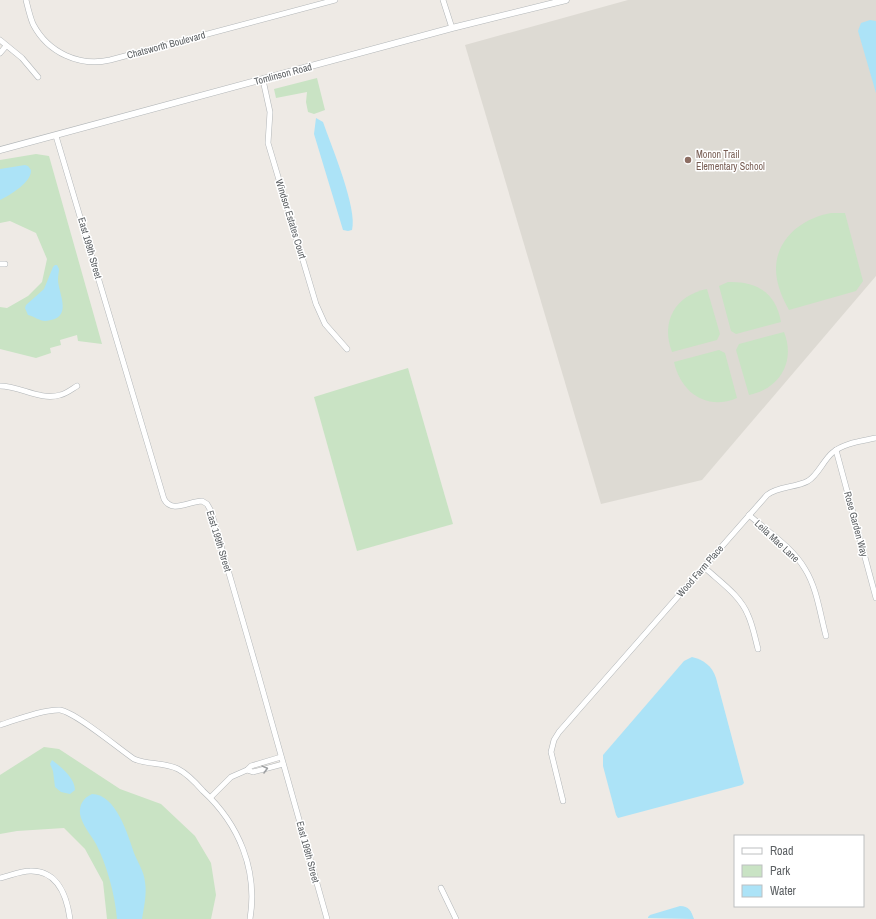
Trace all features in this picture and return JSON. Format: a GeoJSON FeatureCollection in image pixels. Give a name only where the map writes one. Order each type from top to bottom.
{"type":"FeatureCollection","features":[{"type":"Feature","properties":{"kind":"street","name":"Chatsworth Boulevard"},"geometry":{"type":"LineString","coordinates":[[26,0],[32,23],[50,46],[68,57],[82,61],[94,62],[110,60],[335,0]]}},
{"type":"Feature","properties":{"kind":"street"},"geometry":{"type":"LineString","coordinates":[[443,0],[452,28]]}},
{"type":"Feature","properties":{"kind":"street","name":"Tomlinson Road"},"geometry":{"type":"LineString","coordinates":[[0,150],[452,28],[566,0]]}},
{"type":"Feature","properties":{"kind":"street"},"geometry":{"type":"LineString","coordinates":[[0,40],[22,58],[38,77]]}},
{"type":"Feature","properties":{"kind":"street"},"geometry":{"type":"LineString","coordinates":[[0,53],[6,46]]}},
{"type":"Feature","properties":{"kind":"street","name":"Windsor Estates Court"},"geometry":{"type":"LineString","coordinates":[[263,80],[270,112],[268,143],[316,304],[325,324],[347,349]]}},
{"type":"Feature","properties":{"kind":"street","name":"East 199th Street"},"geometry":{"type":"LineString","coordinates":[[56,136],[164,499],[168,504],[175,507],[199,501],[204,502],[209,507],[257,670],[326,919]]}},
{"type":"Feature","properties":{"kind":"street"},"geometry":{"type":"LineString","coordinates":[[0,386],[13,387],[49,397],[62,395],[77,386]]}},
{"type":"Feature","properties":{"kind":"street","name":"Wood Farm Place"},"geometry":{"type":"LineString","coordinates":[[564,801],[552,758],[552,746],[559,732],[769,493],[803,483],[811,479],[828,457],[843,446],[876,438]]}},
{"type":"Feature","properties":{"kind":"street","name":"Rose Garden Way"},"geometry":{"type":"LineString","coordinates":[[836,450],[876,598]]}},
{"type":"Feature","properties":{"kind":"street","name":"Leila Mae Lane"},"geometry":{"type":"LineString","coordinates":[[749,515],[790,550],[804,568],[813,588],[826,636]]}},
{"type":"Feature","properties":{"kind":"street"},"geometry":{"type":"LineString","coordinates":[[704,567],[743,604],[750,619],[758,649]]}},
{"type":"Feature","properties":{"kind":"street"},"geometry":{"type":"LineString","coordinates":[[0,724],[52,710],[60,710],[74,716],[134,759],[172,767],[183,772],[222,809],[238,835],[246,854],[252,883],[250,919]]}},
{"type":"Feature","properties":{"kind":"street"},"geometry":{"type":"LineString","coordinates":[[210,797],[231,778],[247,770],[251,766],[281,757]]}},
{"type":"Feature","properties":{"kind":"street"},"geometry":{"type":"LineString","coordinates":[[247,770],[252,772],[283,764]]}},
{"type":"Feature","properties":{"kind":"street"},"geometry":{"type":"LineString","coordinates":[[0,878],[32,871],[39,872],[52,878],[59,885],[64,894],[70,919]]}},
{"type":"Feature","properties":{"kind":"street"},"geometry":{"type":"LineString","coordinates":[[441,888],[456,919]]}},
{"type":"Feature","properties":{"kind":"shaded area","name":"Monon Trail Elementary School"},"geometry":{"type":"Polygon","coordinates":[[[628,0],[876,0],[876,276],[702,480],[601,504],[465,45],[628,0]]]}},
{"type":"Feature","properties":{"kind":"green space"},"geometry":{"type":"Polygon","coordinates":[[[317,78],[325,110],[314,114],[308,112],[306,102],[307,92],[276,98],[274,89],[317,78]]]}},
{"type":"Feature","properties":{"kind":"green space"},"geometry":{"type":"Polygon","coordinates":[[[36,154],[49,156],[102,344],[78,341],[77,335],[60,340],[61,345],[50,348],[51,353],[36,358],[0,349],[0,307],[7,308],[28,296],[42,282],[47,259],[36,233],[10,221],[0,223],[0,160],[36,154]]]}},
{"type":"Feature","properties":{"kind":"green space"},"geometry":{"type":"Polygon","coordinates":[[[831,213],[845,213],[863,281],[856,291],[789,310],[780,290],[776,274],[777,258],[781,248],[786,239],[801,225],[831,213]]]}},
{"type":"Feature","properties":{"kind":"green space"},"geometry":{"type":"Polygon","coordinates":[[[728,282],[748,284],[764,291],[775,303],[781,322],[736,334],[731,331],[719,286],[728,282]]]}},
{"type":"Feature","properties":{"kind":"green space"},"geometry":{"type":"Polygon","coordinates":[[[707,289],[720,334],[717,340],[672,352],[668,330],[673,311],[679,303],[687,297],[696,292],[707,289]]]}},
{"type":"Feature","properties":{"kind":"green space"},"geometry":{"type":"Polygon","coordinates":[[[784,332],[788,354],[786,364],[782,372],[769,387],[760,392],[749,395],[736,350],[739,344],[784,332]]]}},
{"type":"Feature","properties":{"kind":"green space"},"geometry":{"type":"Polygon","coordinates":[[[719,350],[725,353],[737,398],[715,402],[697,396],[689,390],[677,373],[674,362],[719,350]]]}},
{"type":"Feature","properties":{"kind":"green space"},"geometry":{"type":"Polygon","coordinates":[[[408,368],[453,524],[357,551],[314,397],[408,368]]]}},
{"type":"Feature","properties":{"kind":"green space"},"geometry":{"type":"Polygon","coordinates":[[[44,747],[59,749],[120,789],[161,804],[195,836],[211,863],[216,895],[211,919],[107,919],[103,882],[85,849],[64,828],[17,831],[0,834],[0,775],[44,747]]]}},
{"type":"Feature","properties":{"kind":"water"},"geometry":{"type":"Polygon","coordinates":[[[870,20],[876,21],[876,93],[858,31],[861,23],[870,20]]]}},
{"type":"Feature","properties":{"kind":"water"},"geometry":{"type":"Polygon","coordinates":[[[316,118],[323,122],[343,177],[351,208],[353,220],[352,230],[343,230],[314,134],[316,118]]]}},
{"type":"Feature","properties":{"kind":"water"},"geometry":{"type":"Polygon","coordinates":[[[25,165],[31,170],[28,179],[20,188],[0,200],[0,169],[25,165]]]}},
{"type":"Feature","properties":{"kind":"water"},"geometry":{"type":"Polygon","coordinates":[[[55,265],[57,265],[59,269],[58,279],[63,305],[62,311],[60,316],[43,321],[28,315],[25,308],[26,305],[44,289],[55,265]]]}},
{"type":"Feature","properties":{"kind":"water"},"geometry":{"type":"Polygon","coordinates":[[[692,657],[707,664],[716,678],[744,783],[742,785],[618,818],[603,766],[603,755],[684,661],[692,657]]]}},
{"type":"Feature","properties":{"kind":"water"},"geometry":{"type":"Polygon","coordinates":[[[52,760],[67,773],[73,781],[75,790],[70,794],[61,792],[55,787],[53,771],[50,764],[52,760]]]}},
{"type":"Feature","properties":{"kind":"water"},"geometry":{"type":"Polygon","coordinates":[[[92,794],[100,796],[108,801],[120,817],[142,871],[146,891],[142,919],[117,919],[112,890],[104,861],[80,814],[82,802],[92,794]]]}},
{"type":"Feature","properties":{"kind":"water"},"geometry":{"type":"Polygon","coordinates":[[[680,906],[686,907],[694,919],[648,918],[650,915],[680,906]]]}},
{"type":"Feature","properties":{"kind":"place","name":"Monon Trail Elementary School"},"geometry":{"type":"Point","coordinates":[688,160]}}]}
